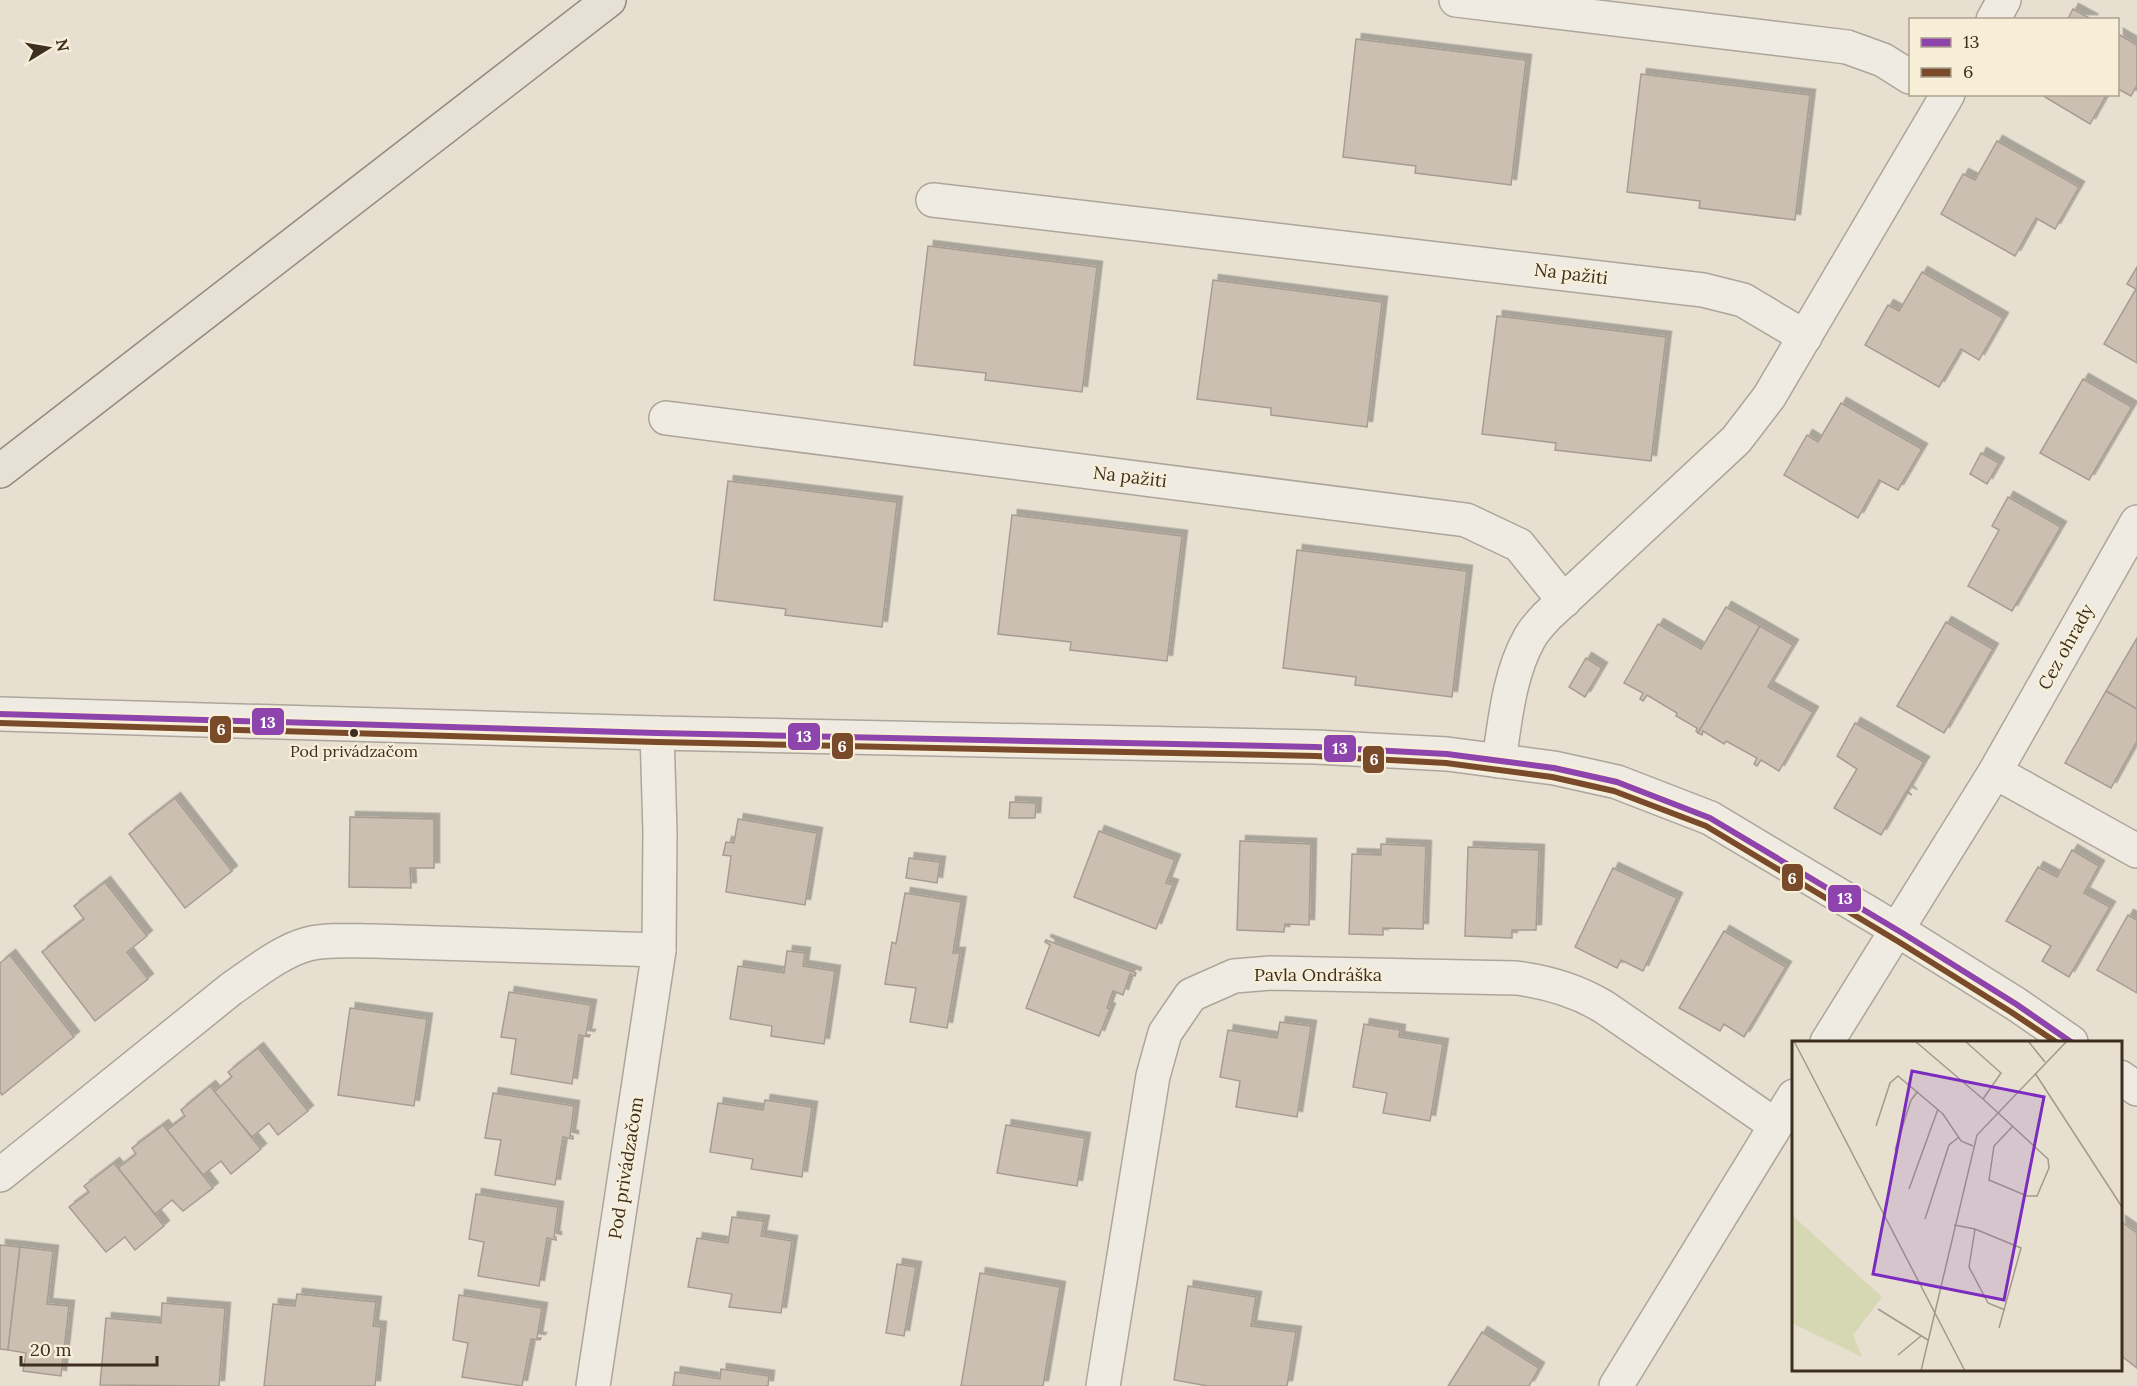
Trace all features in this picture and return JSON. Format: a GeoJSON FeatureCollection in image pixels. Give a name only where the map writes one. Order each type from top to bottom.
{"type":"FeatureCollection","features":[{"type":"Feature","properties":{"kind":"main road"},"geometry":{"type":"LineString","coordinates":[[11,462],[609,0]]}},
{"type":"Feature","properties":{"kind":"street"},"geometry":{"type":"LineString","coordinates":[[1456,0],[1847,47],[1883,60],[1909,76]]}},
{"type":"Feature","properties":{"kind":"street"},"geometry":{"type":"LineString","coordinates":[[1994,18],[2004,0]]}},
{"type":"Feature","properties":{"kind":"street"},"geometry":{"type":"LineString","coordinates":[[1499,761],[1512,687],[1521,656],[1530,637],[1546,617],[1736,440],[1769,397],[1945,96]]}},
{"type":"Feature","properties":{"kind":"street","name":"Na pažiti"},"geometry":{"type":"LineString","coordinates":[[933,200],[1703,290],[1743,300],[1805,337]]}},
{"type":"Feature","properties":{"kind":"street","name":"Na pažiti"},"geometry":{"type":"LineString","coordinates":[[666,418],[1466,520],[1519,545],[1564,601]]}},
{"type":"Feature","properties":{"kind":"street","name":"Cez ohrady"},"geometry":{"type":"LineString","coordinates":[[1897,930],[1995,772],[2137,522]]}},
{"type":"Feature","properties":{"kind":"street"},"geometry":{"type":"LineString","coordinates":[[0,714],[657,733],[1316,747],[1447,754],[1554,768],[1617,782],[1710,818],[1897,930],[2016,1004],[2070,1041]]}},
{"type":"Feature","properties":{"kind":"street","name":"Pod privádzačom"},"geometry":{"type":"LineString","coordinates":[[593,1386],[659,950],[660,832],[657,733]]}},
{"type":"Feature","properties":{"kind":"street"},"geometry":{"type":"LineString","coordinates":[[1995,772],[2137,851]]}},
{"type":"Feature","properties":{"kind":"street"},"geometry":{"type":"LineString","coordinates":[[1828,1041],[1897,930]]}},
{"type":"Feature","properties":{"kind":"street"},"geometry":{"type":"LineString","coordinates":[[0,1174],[231,989],[263,967],[307,945],[340,941],[373,941],[659,950]]}},
{"type":"Feature","properties":{"kind":"street","name":"Pavla Ondráška"},"geometry":{"type":"LineString","coordinates":[[1103,1386],[1153,1076],[1165,1033],[1191,995],[1234,976],[1271,973],[1516,978],[1561,987],[1583,994],[1604,1007],[1775,1125]]}},
{"type":"Feature","properties":{"kind":"street"},"geometry":{"type":"LineString","coordinates":[[2122,1078],[2137,1089]]}},
{"type":"Feature","properties":{"kind":"street"},"geometry":{"type":"LineString","coordinates":[[1616,1386],[1792,1099]]}},
{"type":"Feature","properties":{"kind":"building"},"geometry":{"type":"Polygon","coordinates":[[[2073,9],[2089,18],[2068,18],[2073,9]]]}},
{"type":"Feature","properties":{"kind":"building"},"geometry":{"type":"Polygon","coordinates":[[[2119,35],[2137,45],[2137,85],[2131,96],[2119,90],[2119,35]]]}},
{"type":"Feature","properties":{"kind":"building"},"geometry":{"type":"Polygon","coordinates":[[[1356,39],[1526,60],[1511,185],[1415,173],[1416,166],[1343,157],[1356,39]]]}},
{"type":"Feature","properties":{"kind":"building"},"geometry":{"type":"Polygon","coordinates":[[[1641,74],[1810,95],[1795,220],[1699,208],[1700,201],[1627,192],[1641,74]]]}},
{"type":"Feature","properties":{"kind":"building"},"geometry":{"type":"Polygon","coordinates":[[[2043,96],[2106,96],[2090,124],[2043,96]]]}},
{"type":"Feature","properties":{"kind":"building"},"geometry":{"type":"Polygon","coordinates":[[[1997,141],[2079,187],[2055,229],[2036,218],[2015,256],[1941,214],[1963,174],[1975,180],[1997,141]]]}},
{"type":"Feature","properties":{"kind":"building"},"geometry":{"type":"Polygon","coordinates":[[[928,246],[1097,267],[1082,392],[985,380],[986,373],[914,365],[928,246]]]}},
{"type":"Feature","properties":{"kind":"building"},"geometry":{"type":"Polygon","coordinates":[[[2137,267],[2137,363],[2104,344],[2136,289],[2127,284],[2137,267]]]}},
{"type":"Feature","properties":{"kind":"building"},"geometry":{"type":"Polygon","coordinates":[[[1922,272],[2003,318],[1979,360],[1961,349],[1939,387],[1865,345],[1888,305],[1899,311],[1922,272]]]}},
{"type":"Feature","properties":{"kind":"building"},"geometry":{"type":"Polygon","coordinates":[[[1213,280],[1382,302],[1367,427],[1271,415],[1271,408],[1197,399],[1213,280]]]}},
{"type":"Feature","properties":{"kind":"building"},"geometry":{"type":"Polygon","coordinates":[[[1497,316],[1666,337],[1651,461],[1555,450],[1556,443],[1482,434],[1497,316]]]}},
{"type":"Feature","properties":{"kind":"building"},"geometry":{"type":"Polygon","coordinates":[[[2083,379],[2132,407],[2089,480],[2040,453],[2083,379]]]}},
{"type":"Feature","properties":{"kind":"building"},"geometry":{"type":"Polygon","coordinates":[[[1841,403],[1922,449],[1898,490],[1879,480],[1858,518],[1784,475],[1807,435],[1818,442],[1841,403]]]}},
{"type":"Feature","properties":{"kind":"building"},"geometry":{"type":"Polygon","coordinates":[[[1981,453],[1999,463],[1987,484],[1970,474],[1981,453]]]}},
{"type":"Feature","properties":{"kind":"building"},"geometry":{"type":"Polygon","coordinates":[[[728,481],[897,502],[882,627],[785,615],[786,609],[714,600],[728,481]]]}},
{"type":"Feature","properties":{"kind":"building"},"geometry":{"type":"Polygon","coordinates":[[[2008,497],[2061,527],[2012,611],[1968,586],[1999,530],[1992,526],[2008,497]]]}},
{"type":"Feature","properties":{"kind":"building"},"geometry":{"type":"Polygon","coordinates":[[[1012,515],[1182,536],[1167,661],[1070,650],[1071,642],[998,634],[1012,515]]]}},
{"type":"Feature","properties":{"kind":"building"},"geometry":{"type":"Polygon","coordinates":[[[1297,550],[1467,571],[1452,697],[1355,685],[1356,677],[1283,668],[1297,550]]]}},
{"type":"Feature","properties":{"kind":"building"},"geometry":{"type":"Polygon","coordinates":[[[1726,607],[1760,626],[1698,733],[1697,728],[1676,716],[1677,713],[1647,695],[1643,701],[1640,699],[1643,693],[1624,683],[1658,624],[1701,649],[1726,607]]]}},
{"type":"Feature","properties":{"kind":"building"},"geometry":{"type":"Polygon","coordinates":[[[1946,622],[1993,649],[1944,733],[1897,706],[1946,622]]]}},
{"type":"Feature","properties":{"kind":"building"},"geometry":{"type":"Polygon","coordinates":[[[1760,626],[1793,645],[1768,687],[1813,712],[1779,771],[1761,760],[1757,766],[1754,764],[1757,758],[1726,741],[1724,744],[1703,731],[1702,735],[1698,733],[1760,626]]]}},
{"type":"Feature","properties":{"kind":"building"},"geometry":{"type":"Polygon","coordinates":[[[2137,638],[2137,709],[2106,691],[2137,638]]]}},
{"type":"Feature","properties":{"kind":"building"},"geometry":{"type":"Polygon","coordinates":[[[1586,658],[1602,668],[1585,697],[1569,687],[1586,658]]]}},
{"type":"Feature","properties":{"kind":"building"},"geometry":{"type":"Polygon","coordinates":[[[2106,691],[2137,709],[2137,741],[2111,788],[2065,763],[2106,691]]]}},
{"type":"Feature","properties":{"kind":"building"},"geometry":{"type":"Polygon","coordinates":[[[1855,723],[1924,762],[1907,791],[1912,795],[1906,792],[1881,835],[1834,808],[1857,769],[1837,756],[1855,723]]]}},
{"type":"Feature","properties":{"kind":"building"},"geometry":{"type":"Polygon","coordinates":[[[175,798],[232,871],[185,908],[129,834],[175,798]]]}},
{"type":"Feature","properties":{"kind":"building"},"geometry":{"type":"Polygon","coordinates":[[[1010,802],[1036,803],[1035,818],[1009,818],[1010,802]]]}},
{"type":"Feature","properties":{"kind":"building"},"geometry":{"type":"Polygon","coordinates":[[[350,817],[434,819],[434,868],[410,868],[411,888],[349,887],[350,817]]]}},
{"type":"Feature","properties":{"kind":"building"},"geometry":{"type":"Polygon","coordinates":[[[738,819],[817,833],[805,905],[726,892],[731,856],[723,855],[726,842],[734,843],[738,819]]]}},
{"type":"Feature","properties":{"kind":"building"},"geometry":{"type":"Polygon","coordinates":[[[1099,831],[1175,860],[1166,883],[1173,885],[1156,929],[1074,897],[1099,831]]]}},
{"type":"Feature","properties":{"kind":"building"},"geometry":{"type":"Polygon","coordinates":[[[1240,841],[1311,844],[1309,925],[1285,924],[1284,932],[1237,930],[1240,841]]]}},
{"type":"Feature","properties":{"kind":"building"},"geometry":{"type":"Polygon","coordinates":[[[1381,844],[1426,846],[1423,929],[1383,928],[1383,935],[1349,934],[1352,854],[1381,855],[1381,844]]]}},
{"type":"Feature","properties":{"kind":"building"},"geometry":{"type":"Polygon","coordinates":[[[1468,847],[1539,850],[1536,930],[1512,930],[1512,938],[1465,936],[1468,847]]]}},
{"type":"Feature","properties":{"kind":"building"},"geometry":{"type":"Polygon","coordinates":[[[2072,850],[2099,866],[2084,893],[2110,907],[2069,977],[2042,961],[2051,946],[2006,921],[2038,867],[2057,877],[2072,850]]]}},
{"type":"Feature","properties":{"kind":"building"},"geometry":{"type":"Polygon","coordinates":[[[909,858],[940,862],[937,883],[906,878],[909,858]]]}},
{"type":"Feature","properties":{"kind":"building"},"geometry":{"type":"Polygon","coordinates":[[[1613,868],[1677,898],[1643,971],[1621,960],[1617,968],[1575,947],[1613,868]]]}},
{"type":"Feature","properties":{"kind":"building"},"geometry":{"type":"Polygon","coordinates":[[[105,882],[147,936],[127,952],[148,979],[95,1021],[42,952],[84,919],[74,906],[105,882]]]}},
{"type":"Feature","properties":{"kind":"building"},"geometry":{"type":"Polygon","coordinates":[[[905,893],[961,902],[953,953],[960,953],[947,1028],[910,1022],[916,988],[885,984],[892,942],[896,944],[905,893]]]}},
{"type":"Feature","properties":{"kind":"building"},"geometry":{"type":"Polygon","coordinates":[[[2128,915],[2137,920],[2137,993],[2097,970],[2128,915]]]}},
{"type":"Feature","properties":{"kind":"building"},"geometry":{"type":"Polygon","coordinates":[[[1724,931],[1786,967],[1744,1037],[1724,1024],[1720,1031],[1679,1008],[1724,931]]]}},
{"type":"Feature","properties":{"kind":"building"},"geometry":{"type":"Polygon","coordinates":[[[1046,940],[1136,973],[1135,976],[1130,974],[1123,995],[1113,991],[1107,1008],[1110,1009],[1099,1036],[1026,1008],[1050,945],[1045,942],[1046,940]]]}},
{"type":"Feature","properties":{"kind":"building"},"geometry":{"type":"Polygon","coordinates":[[[787,951],[805,953],[803,966],[835,971],[824,1044],[771,1036],[772,1026],[730,1019],[738,966],[784,973],[787,951]]]}},
{"type":"Feature","properties":{"kind":"building"},"geometry":{"type":"Polygon","coordinates":[[[10,955],[74,1037],[2,1095],[0,1092],[0,963],[10,955]]]}},
{"type":"Feature","properties":{"kind":"building"},"geometry":{"type":"Polygon","coordinates":[[[509,992],[591,1005],[586,1035],[590,1035],[589,1037],[579,1035],[572,1084],[511,1074],[516,1039],[501,1037],[509,992]]]}},
{"type":"Feature","properties":{"kind":"building"},"geometry":{"type":"Polygon","coordinates":[[[350,1008],[427,1019],[414,1106],[338,1095],[350,1008]]]}},
{"type":"Feature","properties":{"kind":"building"},"geometry":{"type":"Polygon","coordinates":[[[1280,1022],[1311,1026],[1297,1117],[1236,1107],[1240,1081],[1220,1077],[1228,1030],[1277,1038],[1280,1022]]]}},
{"type":"Feature","properties":{"kind":"building"},"geometry":{"type":"Polygon","coordinates":[[[1364,1024],[1400,1030],[1399,1037],[1443,1044],[1430,1121],[1383,1113],[1387,1093],[1353,1087],[1364,1024]]]}},
{"type":"Feature","properties":{"kind":"building"},"geometry":{"type":"Polygon","coordinates":[[[258,1048],[308,1111],[278,1135],[269,1123],[252,1137],[214,1092],[232,1077],[228,1072],[258,1048]]]}},
{"type":"Feature","properties":{"kind":"building"},"geometry":{"type":"Polygon","coordinates":[[[210,1086],[261,1149],[231,1174],[221,1161],[203,1175],[167,1130],[185,1116],[181,1110],[210,1086]]]}},
{"type":"Feature","properties":{"kind":"building"},"geometry":{"type":"Polygon","coordinates":[[[493,1093],[574,1106],[570,1136],[573,1136],[573,1139],[563,1137],[555,1185],[495,1175],[501,1140],[485,1138],[493,1093]]]}},
{"type":"Feature","properties":{"kind":"building"},"geometry":{"type":"Polygon","coordinates":[[[765,1100],[812,1107],[802,1177],[751,1169],[753,1159],[710,1152],[718,1103],[763,1110],[765,1100]]]}},
{"type":"Feature","properties":{"kind":"building"},"geometry":{"type":"Polygon","coordinates":[[[163,1125],[213,1188],[183,1211],[172,1200],[155,1214],[118,1168],[136,1154],[132,1148],[163,1125]]]}},
{"type":"Feature","properties":{"kind":"building"},"geometry":{"type":"Polygon","coordinates":[[[1006,1125],[1085,1138],[1077,1186],[997,1173],[1006,1125]]]}},
{"type":"Feature","properties":{"kind":"building"},"geometry":{"type":"Polygon","coordinates":[[[114,1163],[164,1226],[135,1250],[125,1237],[106,1252],[69,1207],[89,1192],[84,1186],[114,1163]]]}},
{"type":"Feature","properties":{"kind":"building"},"geometry":{"type":"Polygon","coordinates":[[[476,1194],[558,1207],[554,1237],[556,1240],[547,1238],[539,1286],[478,1276],[484,1242],[469,1239],[476,1194]]]}},
{"type":"Feature","properties":{"kind":"building"},"geometry":{"type":"Polygon","coordinates":[[[732,1217],[764,1221],[761,1236],[792,1241],[781,1313],[729,1307],[732,1294],[688,1287],[697,1238],[728,1243],[732,1217]]]}},
{"type":"Feature","properties":{"kind":"building"},"geometry":{"type":"Polygon","coordinates":[[[2122,1222],[2137,1233],[2137,1368],[2122,1357],[2122,1222]]]}},
{"type":"Feature","properties":{"kind":"building"},"geometry":{"type":"Polygon","coordinates":[[[0,1245],[20,1247],[8,1350],[0,1349],[0,1245]]]}},
{"type":"Feature","properties":{"kind":"building"},"geometry":{"type":"Polygon","coordinates":[[[20,1247],[53,1251],[47,1304],[69,1306],[61,1376],[23,1371],[26,1353],[8,1350],[20,1247]]]}},
{"type":"Feature","properties":{"kind":"building"},"geometry":{"type":"Polygon","coordinates":[[[897,1264],[916,1267],[904,1336],[886,1333],[897,1264]]]}},
{"type":"Feature","properties":{"kind":"building"},"geometry":{"type":"Polygon","coordinates":[[[980,1273],[1060,1287],[1043,1386],[961,1386],[980,1273]]]}},
{"type":"Feature","properties":{"kind":"building"},"geometry":{"type":"Polygon","coordinates":[[[1188,1286],[1256,1297],[1251,1326],[1296,1332],[1287,1386],[1208,1386],[1174,1380],[1188,1286]]]}},
{"type":"Feature","properties":{"kind":"building"},"geometry":{"type":"Polygon","coordinates":[[[297,1294],[376,1302],[373,1326],[381,1327],[375,1386],[264,1386],[273,1304],[295,1306],[297,1294]]]}},
{"type":"Feature","properties":{"kind":"building"},"geometry":{"type":"Polygon","coordinates":[[[459,1295],[542,1308],[537,1338],[541,1338],[540,1340],[531,1339],[522,1386],[462,1377],[468,1343],[453,1340],[459,1295]]]}},
{"type":"Feature","properties":{"kind":"building"},"geometry":{"type":"Polygon","coordinates":[[[162,1303],[225,1308],[219,1386],[100,1385],[106,1318],[161,1323],[162,1303]]]}},
{"type":"Feature","properties":{"kind":"building"},"geometry":{"type":"Polygon","coordinates":[[[1482,1332],[1539,1368],[1529,1386],[1448,1386],[1482,1332]]]}},
{"type":"Feature","properties":{"kind":"building"},"geometry":{"type":"Polygon","coordinates":[[[721,1369],[769,1376],[768,1386],[673,1386],[675,1372],[720,1379],[721,1369]]]}},
{"type":"Feature","properties":{"kind":"transit line","name":"13"},"geometry":{"type":"LineString","coordinates":[[0,714],[657,733],[1316,747],[1447,754],[1554,768],[1617,782],[1710,818],[1904,934],[2016,1004],[2070,1041]]}},
{"type":"Feature","properties":{"kind":"transit line","name":"6"},"geometry":{"type":"LineString","coordinates":[[0,723],[657,742],[1316,756],[1446,763],[1552,777],[1614,791],[1706,826],[1899,942],[2054,1041]]}},
{"type":"Feature","properties":{"kind":"place","name":"Pod privádzačom"},"geometry":{"type":"Point","coordinates":[354,733]}}]}
